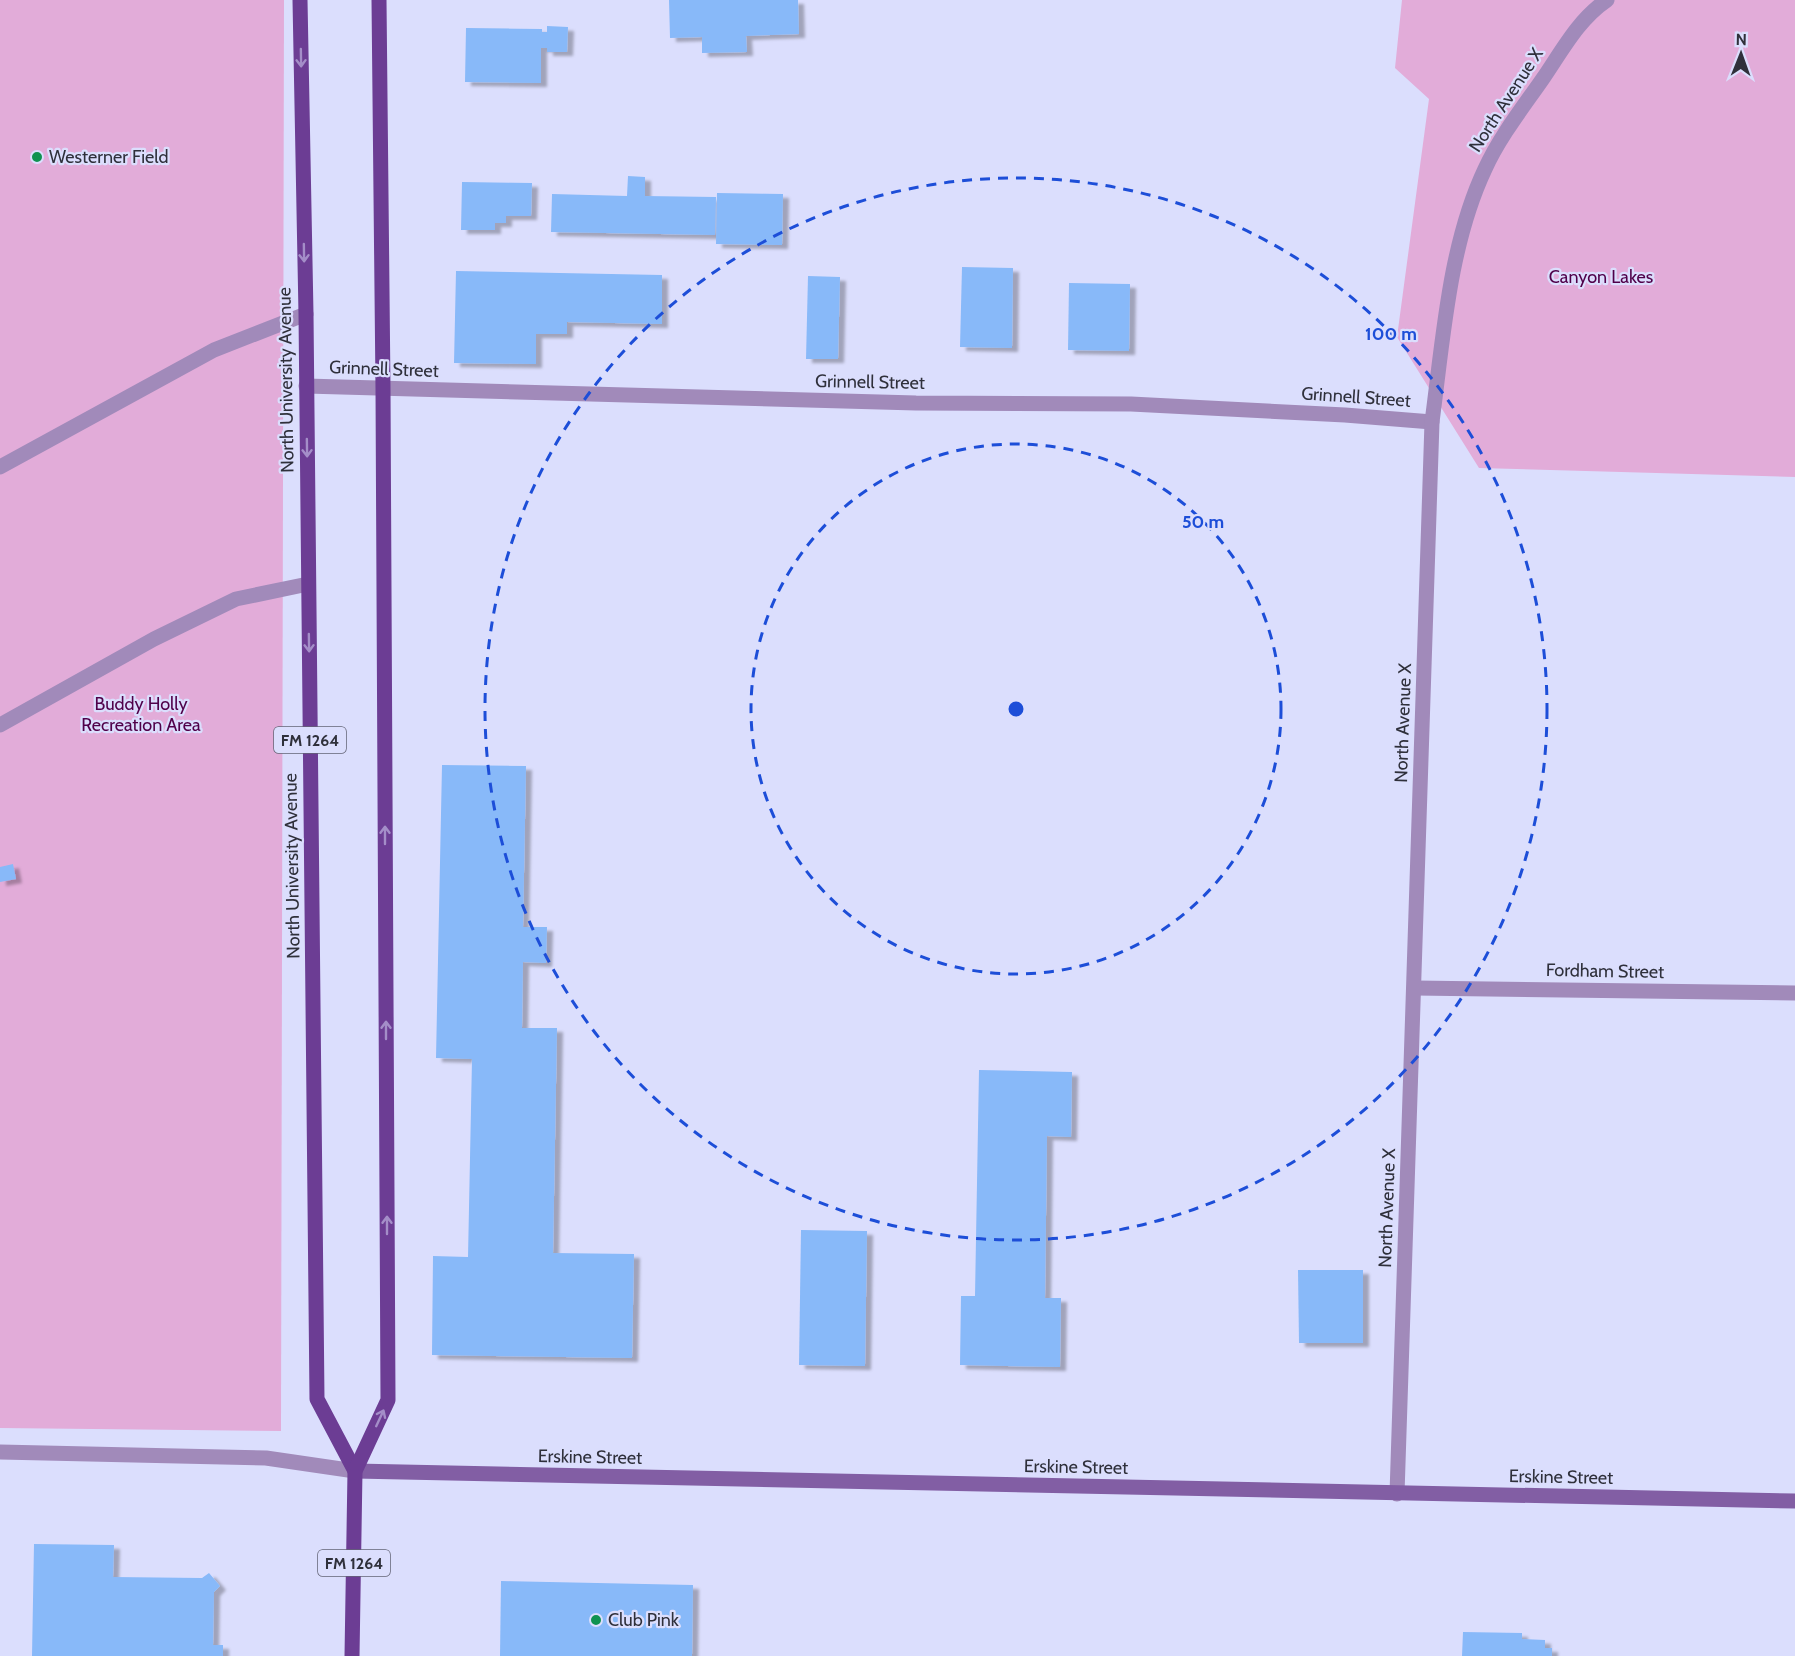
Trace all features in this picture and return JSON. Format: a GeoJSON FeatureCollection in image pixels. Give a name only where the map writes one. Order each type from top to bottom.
{"type":"FeatureCollection","features":[{"type":"Feature","properties":{"kind":"main road","name":"North University Avenue"},"geometry":{"type":"LineString","coordinates":[[300,0],[306,314],[317,1399],[355,1471]]}},
{"type":"Feature","properties":{"kind":"main road","name":"North University Avenue"},"geometry":{"type":"LineString","coordinates":[[352,1656],[355,1471],[388,1400],[379,0]]}},
{"type":"Feature","properties":{"kind":"main road","name":"Erskine Street"},"geometry":{"type":"LineString","coordinates":[[355,1471],[1795,1501]]}},
{"type":"Feature","properties":{"kind":"street","name":"North Avenue X"},"geometry":{"type":"LineString","coordinates":[[1397,1494],[1432,422],[1453,274],[1470,206],[1481,177],[1501,140],[1578,26],[1608,0]]}},
{"type":"Feature","properties":{"kind":"street"},"geometry":{"type":"LineString","coordinates":[[0,467],[214,350],[306,314]]}},
{"type":"Feature","properties":{"kind":"street","name":"Grinnell Street"},"geometry":{"type":"LineString","coordinates":[[306,386],[916,403],[1131,404],[1432,422]]}},
{"type":"Feature","properties":{"kind":"street"},"geometry":{"type":"LineString","coordinates":[[0,725],[153,639],[237,599],[308,584]]}},
{"type":"Feature","properties":{"kind":"street","name":"Fordham Street"},"geometry":{"type":"LineString","coordinates":[[1415,988],[1795,993]]}},
{"type":"Feature","properties":{"kind":"street"},"geometry":{"type":"LineString","coordinates":[[0,1452],[266,1458],[355,1471]]}},
{"type":"Feature","properties":{"kind":"green space","name":"Buddy Holly Recreation Area"},"geometry":{"type":"Polygon","coordinates":[[[0,0],[284,0],[281,1431],[0,1428],[0,0]]]}},
{"type":"Feature","properties":{"kind":"green space","name":"Canyon Lakes"},"geometry":{"type":"Polygon","coordinates":[[[1402,0],[1795,0],[1795,477],[1479,468],[1397,337],[1429,99],[1395,68],[1402,0]]]}},
{"type":"Feature","properties":{"kind":"building"},"geometry":{"type":"Polygon","coordinates":[[[669,0],[798,0],[799,34],[746,36],[747,52],[702,53],[702,37],[670,38],[669,0]]]}},
{"type":"Feature","properties":{"kind":"building"},"geometry":{"type":"Polygon","coordinates":[[[547,26],[568,27],[567,52],[547,52],[547,48],[541,48],[541,83],[465,82],[466,28],[542,29],[542,32],[547,32],[547,26]]]}},
{"type":"Feature","properties":{"kind":"building"},"geometry":{"type":"Polygon","coordinates":[[[628,176],[645,177],[645,196],[716,197],[715,235],[551,232],[552,194],[627,196],[628,176]]]}},
{"type":"Feature","properties":{"kind":"building"},"geometry":{"type":"Polygon","coordinates":[[[462,182],[532,183],[531,216],[506,216],[506,223],[495,223],[495,230],[461,230],[462,182]]]}},
{"type":"Feature","properties":{"kind":"building"},"geometry":{"type":"Polygon","coordinates":[[[717,193],[783,194],[782,245],[716,244],[717,193]]]}},
{"type":"Feature","properties":{"kind":"building"},"geometry":{"type":"Polygon","coordinates":[[[962,267],[1013,268],[1012,348],[960,347],[962,267]]]}},
{"type":"Feature","properties":{"kind":"building"},"geometry":{"type":"Polygon","coordinates":[[[456,271],[662,275],[662,324],[567,322],[567,334],[536,334],[536,364],[454,363],[456,271]]]}},
{"type":"Feature","properties":{"kind":"building"},"geometry":{"type":"Polygon","coordinates":[[[808,276],[840,277],[838,359],[806,359],[808,276]]]}},
{"type":"Feature","properties":{"kind":"building"},"geometry":{"type":"Polygon","coordinates":[[[1069,283],[1130,284],[1129,351],[1068,350],[1069,283]]]}},
{"type":"Feature","properties":{"kind":"building"},"geometry":{"type":"Polygon","coordinates":[[[442,765],[526,766],[523,927],[547,927],[546,963],[523,962],[522,1028],[557,1028],[553,1253],[634,1254],[632,1358],[432,1355],[433,1256],[468,1257],[472,1059],[436,1058],[442,765]]]}},
{"type":"Feature","properties":{"kind":"building"},"geometry":{"type":"Polygon","coordinates":[[[13,864],[16,879],[0,882],[0,867],[13,864]]]}},
{"type":"Feature","properties":{"kind":"building"},"geometry":{"type":"Polygon","coordinates":[[[979,1070],[1072,1072],[1071,1137],[1047,1136],[1045,1298],[1061,1298],[1060,1367],[960,1365],[961,1296],[975,1296],[979,1070]]]}},
{"type":"Feature","properties":{"kind":"building"},"geometry":{"type":"Polygon","coordinates":[[[801,1230],[867,1231],[865,1366],[799,1365],[801,1230]]]}},
{"type":"Feature","properties":{"kind":"building"},"geometry":{"type":"Polygon","coordinates":[[[1298,1270],[1363,1270],[1363,1343],[1299,1343],[1298,1270]]]}},
{"type":"Feature","properties":{"kind":"building"},"geometry":{"type":"Polygon","coordinates":[[[34,1544],[114,1545],[113,1577],[202,1578],[209,1573],[220,1586],[214,1592],[213,1645],[223,1645],[223,1656],[32,1656],[34,1544]]]}},
{"type":"Feature","properties":{"kind":"building","name":"Club Pink"},"geometry":{"type":"Polygon","coordinates":[[[501,1581],[693,1585],[692,1656],[500,1656],[501,1581]]]}},
{"type":"Feature","properties":{"kind":"building"},"geometry":{"type":"Polygon","coordinates":[[[1463,1632],[1522,1633],[1522,1639],[1545,1640],[1545,1648],[1552,1648],[1552,1656],[1462,1656],[1463,1632]]]}},
{"type":"Feature","properties":{"kind":"place","name":"Westerner Field"},"geometry":{"type":"Point","coordinates":[37,157]}},
{"type":"Feature","properties":{"kind":"place","name":"Club Pink"},"geometry":{"type":"Point","coordinates":[596,1620]}}]}
